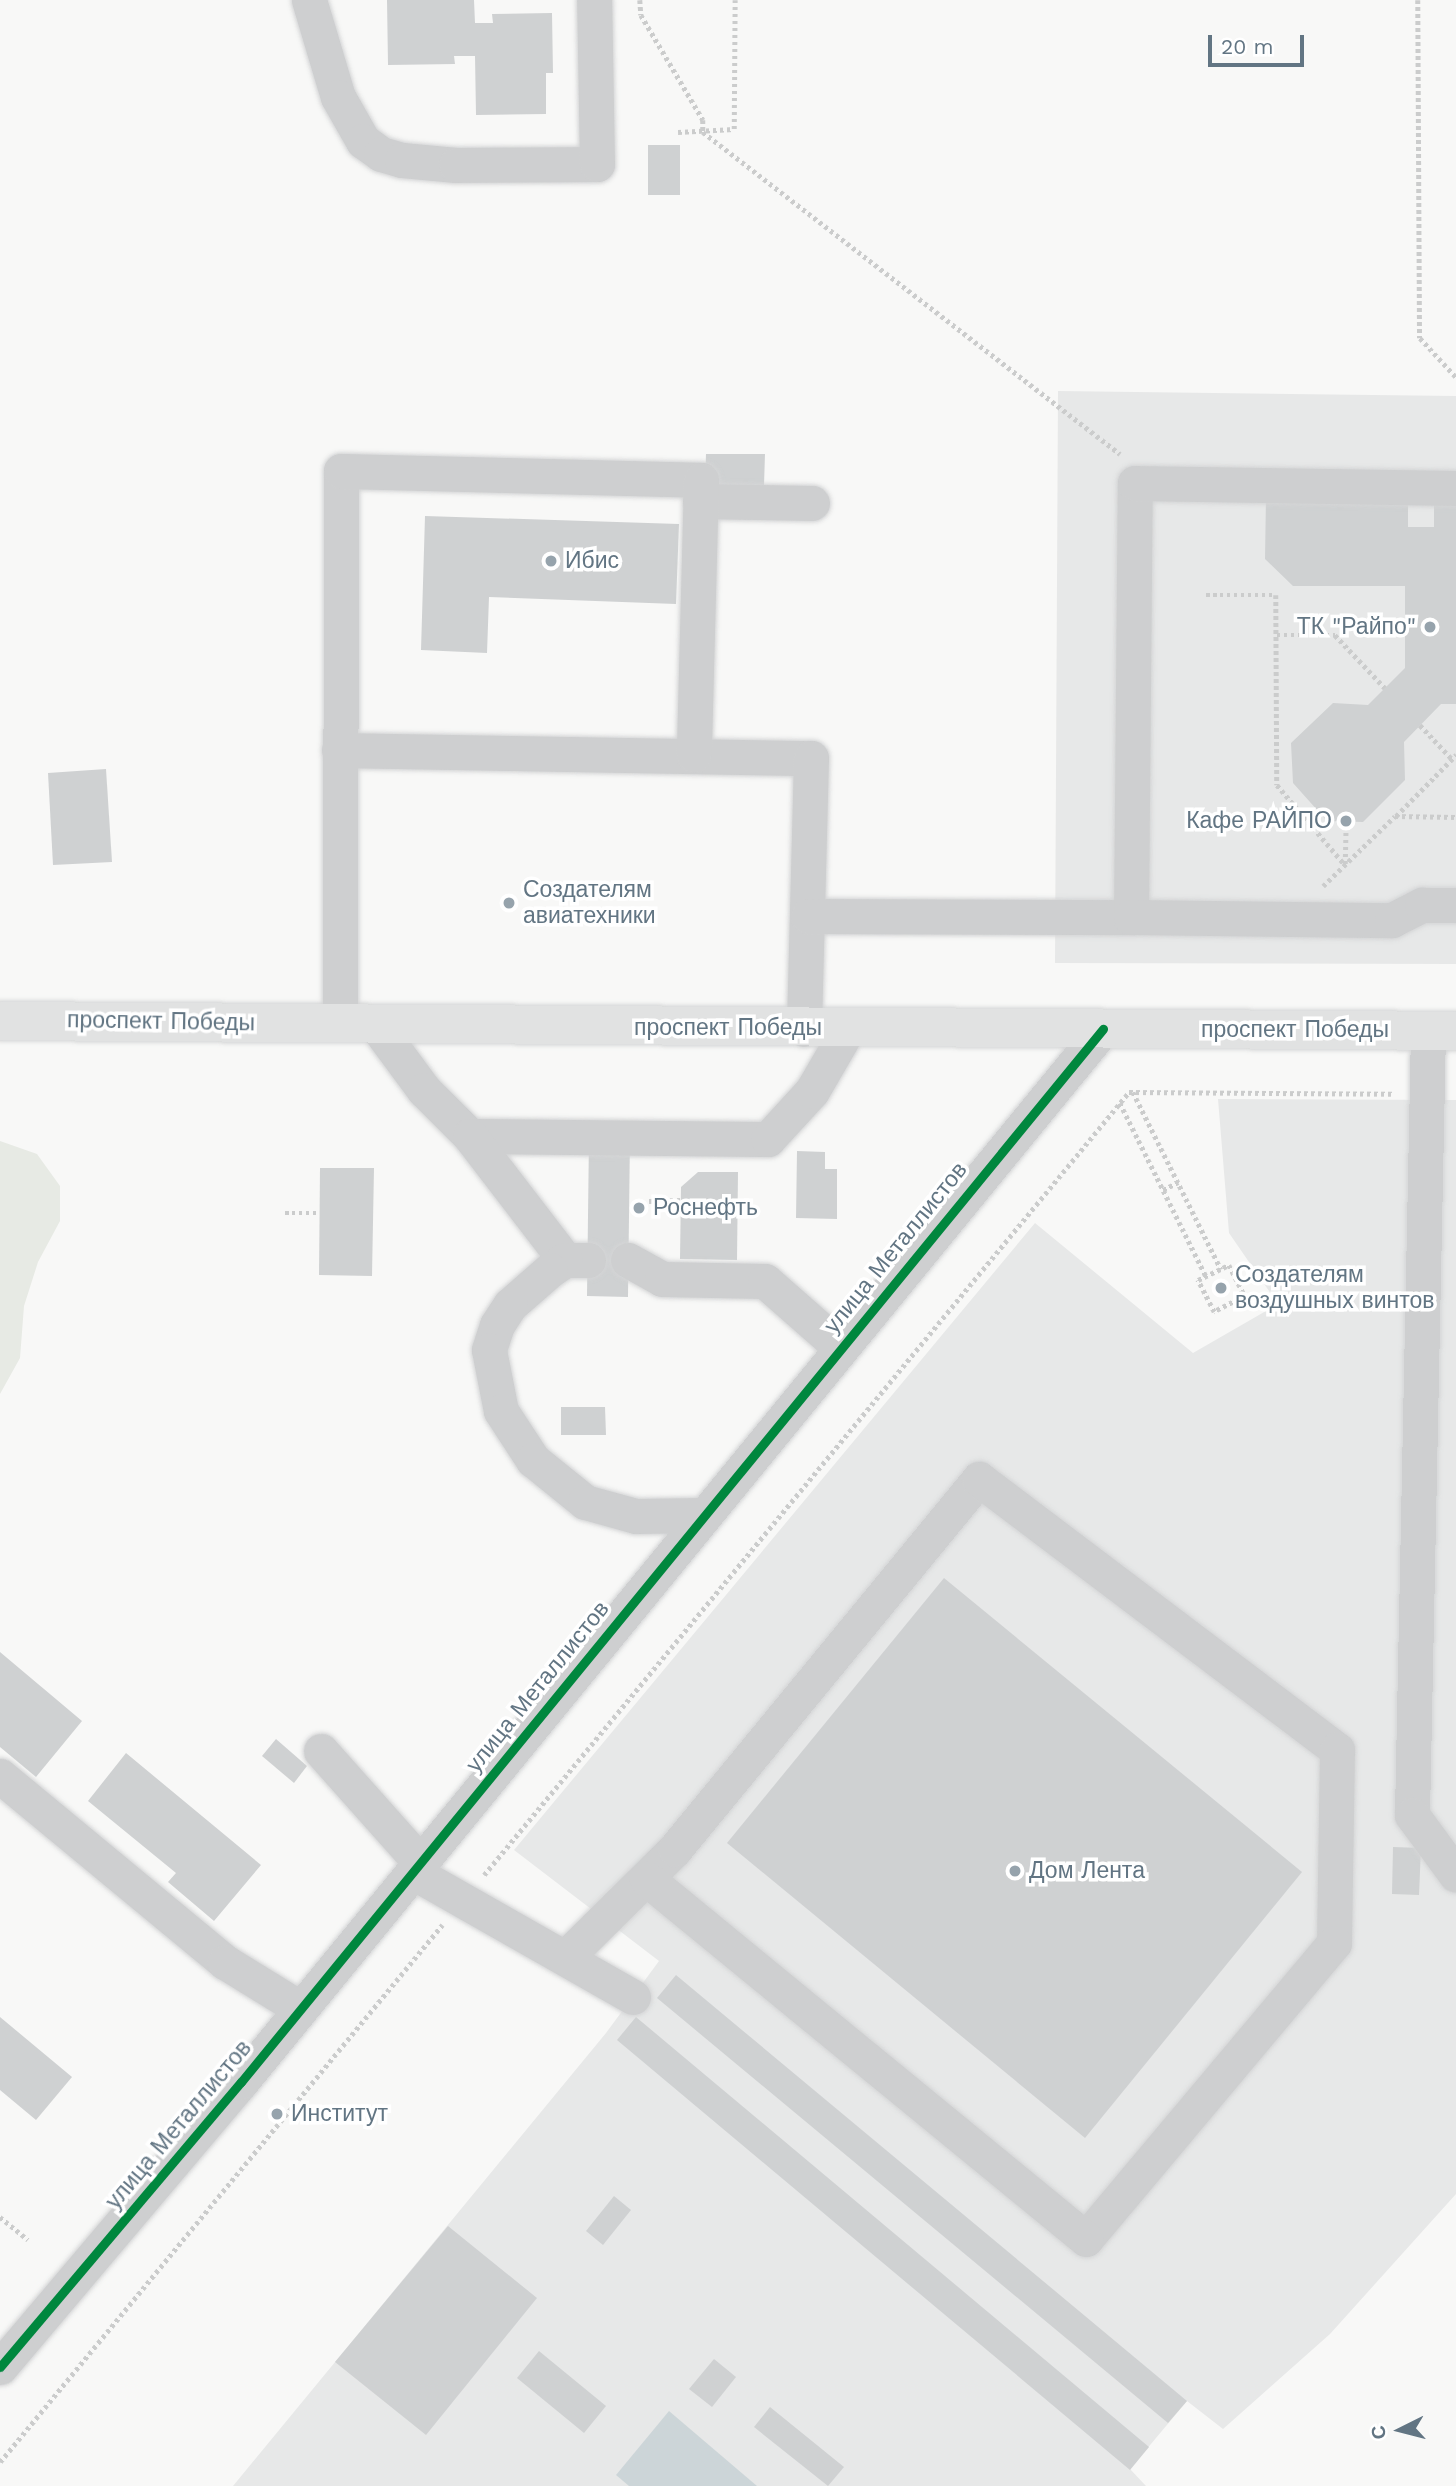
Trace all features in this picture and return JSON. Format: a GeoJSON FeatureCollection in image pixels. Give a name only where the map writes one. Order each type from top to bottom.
{"type":"FeatureCollection","features":[{"type":"Feature","properties":{"kind":"main road","name":"проспект Победы"},"geometry":{"type":"LineString","coordinates":[[0,1021],[804,1029],[1442,1031]]}},
{"type":"Feature","properties":{"kind":"street"},"geometry":{"type":"LineString","coordinates":[[309,0],[338,97],[363,141],[382,155],[402,160],[456,165],[597,164],[594,0]]}},
{"type":"Feature","properties":{"kind":"street"},"geometry":{"type":"LineString","coordinates":[[694,755],[701,480],[341,471],[339,750],[358,1024],[470,1136],[576,1260],[510,1305],[489,1350],[492,1381],[513,1436],[542,1468],[585,1502],[625,1514],[703,1515]]}},
{"type":"Feature","properties":{"kind":"street"},"geometry":{"type":"LineString","coordinates":[[1130,917],[1135,483],[1456,488]]}},
{"type":"Feature","properties":{"kind":"street"},"geometry":{"type":"LineString","coordinates":[[701,501],[812,503]]}},
{"type":"Feature","properties":{"kind":"street"},"geometry":{"type":"LineString","coordinates":[[339,750],[811,758],[804,1029]]}},
{"type":"Feature","properties":{"kind":"street"},"geometry":{"type":"LineString","coordinates":[[808,916],[1392,920],[1422,905],[1456,905]]}},
{"type":"Feature","properties":{"kind":"street"},"geometry":{"type":"LineString","coordinates":[[470,1136],[768,1139],[812,1091],[848,1029]]}},
{"type":"Feature","properties":{"kind":"street","name":"улица Металлистов"},"geometry":{"type":"LineString","coordinates":[[0,2367],[301,2009],[840,1347],[1103,1029]]}},
{"type":"Feature","properties":{"kind":"street"},"geometry":{"type":"LineString","coordinates":[[1442,1031],[1427,1094],[1412,1815],[1456,1875]]}},
{"type":"Feature","properties":{"kind":"street"},"geometry":{"type":"LineString","coordinates":[[628,1260],[662,1279],[765,1280],[840,1347]]}},
{"type":"Feature","properties":{"kind":"street"},"geometry":{"type":"LineString","coordinates":[[565,1958],[647,1879],[979,1479],[1337,1750],[1334,1944],[1086,2239],[647,1879]]}},
{"type":"Feature","properties":{"kind":"street"},"geometry":{"type":"LineString","coordinates":[[321,1751],[416,1867],[463,1900],[633,1997]]}},
{"type":"Feature","properties":{"kind":"street"},"geometry":{"type":"LineString","coordinates":[[0,1776],[225,1962],[301,2009]]}},
{"type":"Feature","properties":{"kind":"path"},"geometry":{"type":"LineString","coordinates":[[640,0],[641,15],[703,120],[702,132]]}},
{"type":"Feature","properties":{"kind":"path"},"geometry":{"type":"LineString","coordinates":[[678,132],[734,129],[735,0]]}},
{"type":"Feature","properties":{"kind":"path"},"geometry":{"type":"LineString","coordinates":[[1418,0],[1420,338],[1456,377]]}},
{"type":"Feature","properties":{"kind":"path"},"geometry":{"type":"LineString","coordinates":[[702,132],[1133,465],[1135,483]]}},
{"type":"Feature","properties":{"kind":"path"},"geometry":{"type":"LineString","coordinates":[[1206,595],[1276,596],[1277,785],[1345,865]]}},
{"type":"Feature","properties":{"kind":"path"},"geometry":{"type":"LineString","coordinates":[[1277,635],[1335,635],[1385,688]]}},
{"type":"Feature","properties":{"kind":"path"},"geometry":{"type":"LineString","coordinates":[[1290,919],[1454,757],[1420,725]]}},
{"type":"Feature","properties":{"kind":"path"},"geometry":{"type":"LineString","coordinates":[[1395,816],[1456,817]]}},
{"type":"Feature","properties":{"kind":"path"},"geometry":{"type":"LineString","coordinates":[[1345,865],[1346,821]]}},
{"type":"Feature","properties":{"kind":"path"},"geometry":{"type":"LineString","coordinates":[[1133,1092],[1221,1269]]}},
{"type":"Feature","properties":{"kind":"path"},"geometry":{"type":"LineString","coordinates":[[0,2462],[1120,1103],[1133,1092],[1427,1094]]}},
{"type":"Feature","properties":{"kind":"path"},"geometry":{"type":"LineString","coordinates":[[1120,1103],[1206,1276]]}},
{"type":"Feature","properties":{"kind":"path"},"geometry":{"type":"LineString","coordinates":[[1163,1190],[1178,1182]]}},
{"type":"Feature","properties":{"kind":"path"},"geometry":{"type":"LineString","coordinates":[[649,1201],[681,1200]]}},
{"type":"Feature","properties":{"kind":"path"},"geometry":{"type":"LineString","coordinates":[[285,1213],[320,1213]]}},
{"type":"Feature","properties":{"kind":"path"},"geometry":{"type":"LineString","coordinates":[[1229,1265],[1245,1296],[1214,1312],[1198,1280],[1221,1269],[1229,1265]]}},
{"type":"Feature","properties":{"kind":"path"},"geometry":{"type":"LineString","coordinates":[[0,2217],[28,2241]]}},
{"type":"Feature","properties":{"kind":"shaded area"},"geometry":{"type":"Polygon","coordinates":[[[1058,391],[1456,396],[1456,964],[1055,963],[1058,391]]]}},
{"type":"Feature","properties":{"kind":"shaded area"},"geometry":{"type":"Polygon","coordinates":[[[1218,1099],[1456,1100],[1456,2194],[1330,2334],[1223,2429],[1187,2401],[1130,2469],[1146,2486],[233,2486],[606,2033],[659,1961],[514,1850],[1035,1223],[1193,1353],[1278,1304],[1229,1233],[1218,1099]]]}},
{"type":"Feature","properties":{"kind":"shaded area"},"geometry":{"type":"Polygon","coordinates":[[[0,1141],[37,1154],[60,1186],[60,1221],[38,1262],[24,1306],[20,1358],[0,1394],[0,1141]]]}},
{"type":"Feature","properties":{"kind":"shaded area"},"geometry":{"type":"Polygon","coordinates":[[[669,2411],[757,2486],[629,2486],[616,2475],[669,2411]]]}},
{"type":"Feature","properties":{"kind":"building"},"geometry":{"type":"Polygon","coordinates":[[[387,0],[474,0],[475,23],[493,23],[492,14],[552,13],[553,73],[546,73],[546,114],[476,115],[475,56],[454,56],[455,64],[388,65],[387,0]]]}},
{"type":"Feature","properties":{"kind":"building"},"geometry":{"type":"Polygon","coordinates":[[[648,145],[680,145],[680,195],[648,195],[648,145]]]}},
{"type":"Feature","properties":{"kind":"building"},"geometry":{"type":"Polygon","coordinates":[[[706,454],[765,454],[764,485],[705,485],[706,454]]]}},
{"type":"Feature","properties":{"kind":"building","name":"ТК \"Райпо\""},"geometry":{"type":"Polygon","coordinates":[[[1266,497],[1408,499],[1408,527],[1434,527],[1434,504],[1456,504],[1456,704],[1441,704],[1404,742],[1405,780],[1363,822],[1327,821],[1293,783],[1291,743],[1333,703],[1368,705],[1405,668],[1405,586],[1293,586],[1265,559],[1266,497]]]}},
{"type":"Feature","properties":{"kind":"building","name":"Ибис"},"geometry":{"type":"Polygon","coordinates":[[[425,516],[679,524],[676,604],[489,597],[487,653],[421,650],[425,516]]]}},
{"type":"Feature","properties":{"kind":"building"},"geometry":{"type":"Polygon","coordinates":[[[106,769],[112,862],[53,865],[48,773],[106,769]]]}},
{"type":"Feature","properties":{"kind":"building"},"geometry":{"type":"Polygon","coordinates":[[[589,1136],[630,1136],[628,1297],[587,1296],[589,1136]]]}},
{"type":"Feature","properties":{"kind":"building"},"geometry":{"type":"Polygon","coordinates":[[[797,1151],[825,1152],[825,1169],[837,1169],[837,1219],[796,1218],[797,1151]]]}},
{"type":"Feature","properties":{"kind":"building"},"geometry":{"type":"Polygon","coordinates":[[[320,1168],[374,1168],[372,1276],[319,1275],[320,1168]]]}},
{"type":"Feature","properties":{"kind":"building"},"geometry":{"type":"Polygon","coordinates":[[[698,1172],[738,1172],[737,1260],[680,1259],[681,1187],[698,1172]]]}},
{"type":"Feature","properties":{"kind":"building"},"geometry":{"type":"Polygon","coordinates":[[[561,1407],[605,1407],[606,1435],[561,1435],[561,1407]]]}},
{"type":"Feature","properties":{"kind":"building"},"geometry":{"type":"Polygon","coordinates":[[[944,1578],[1302,1872],[1085,2138],[727,1843],[944,1578]]]}},
{"type":"Feature","properties":{"kind":"building"},"geometry":{"type":"Polygon","coordinates":[[[0,1652],[82,1721],[36,1777],[0,1747],[0,1652]]]}},
{"type":"Feature","properties":{"kind":"building"},"geometry":{"type":"Polygon","coordinates":[[[276,1739],[307,1766],[294,1783],[262,1756],[276,1739]]]}},
{"type":"Feature","properties":{"kind":"building"},"geometry":{"type":"Polygon","coordinates":[[[126,1753],[261,1865],[214,1921],[168,1882],[176,1873],[88,1801],[126,1753]]]}},
{"type":"Feature","properties":{"kind":"building"},"geometry":{"type":"Polygon","coordinates":[[[1393,1847],[1421,1848],[1419,1895],[1392,1894],[1393,1847]]]}},
{"type":"Feature","properties":{"kind":"building"},"geometry":{"type":"Polygon","coordinates":[[[676,1975],[1187,2401],[1168,2423],[657,1998],[676,1975]]]}},
{"type":"Feature","properties":{"kind":"building"},"geometry":{"type":"Polygon","coordinates":[[[0,2017],[72,2077],[36,2120],[0,2090],[0,2017]]]}},
{"type":"Feature","properties":{"kind":"building"},"geometry":{"type":"Polygon","coordinates":[[[636,2017],[1149,2447],[1130,2470],[617,2040],[636,2017]]]}},
{"type":"Feature","properties":{"kind":"building"},"geometry":{"type":"Polygon","coordinates":[[[614,2196],[631,2210],[603,2245],[586,2231],[614,2196]]]}},
{"type":"Feature","properties":{"kind":"building"},"geometry":{"type":"Polygon","coordinates":[[[448,2226],[537,2298],[426,2435],[335,2362],[448,2226]]]}},
{"type":"Feature","properties":{"kind":"building"},"geometry":{"type":"Polygon","coordinates":[[[539,2351],[606,2406],[584,2433],[517,2378],[539,2351]]]}},
{"type":"Feature","properties":{"kind":"building"},"geometry":{"type":"Polygon","coordinates":[[[714,2359],[736,2377],[712,2407],[689,2389],[714,2359]]]}},
{"type":"Feature","properties":{"kind":"building"},"geometry":{"type":"Polygon","coordinates":[[[770,2407],[844,2467],[828,2486],[754,2427],[770,2407]]]}},
{"type":"Feature","properties":{"kind":"cycle path"},"geometry":{"type":"LineString","coordinates":[[0,2367],[241,2082],[1103,1029]]}},
{"type":"Feature","properties":{"kind":"place","name":"Ибис"},"geometry":{"type":"Point","coordinates":[551,561]}},
{"type":"Feature","properties":{"kind":"place","name":"ТК \"Райпо\""},"geometry":{"type":"Point","coordinates":[1430,627]}},
{"type":"Feature","properties":{"kind":"place","name":"Кафе РАЙПО"},"geometry":{"type":"Point","coordinates":[1346,821]}},
{"type":"Feature","properties":{"kind":"place","name":"Создателям авиатехники"},"geometry":{"type":"Point","coordinates":[509,903]}},
{"type":"Feature","properties":{"kind":"place","name":"Роснефть"},"geometry":{"type":"Point","coordinates":[639,1208]}},
{"type":"Feature","properties":{"kind":"place","name":"Создателям воздушных винтов"},"geometry":{"type":"Point","coordinates":[1221,1288]}},
{"type":"Feature","properties":{"kind":"place","name":"Дом Лента"},"geometry":{"type":"Point","coordinates":[1015,1871]}},
{"type":"Feature","properties":{"kind":"place","name":"Институт"},"geometry":{"type":"Point","coordinates":[277,2114]}}]}
